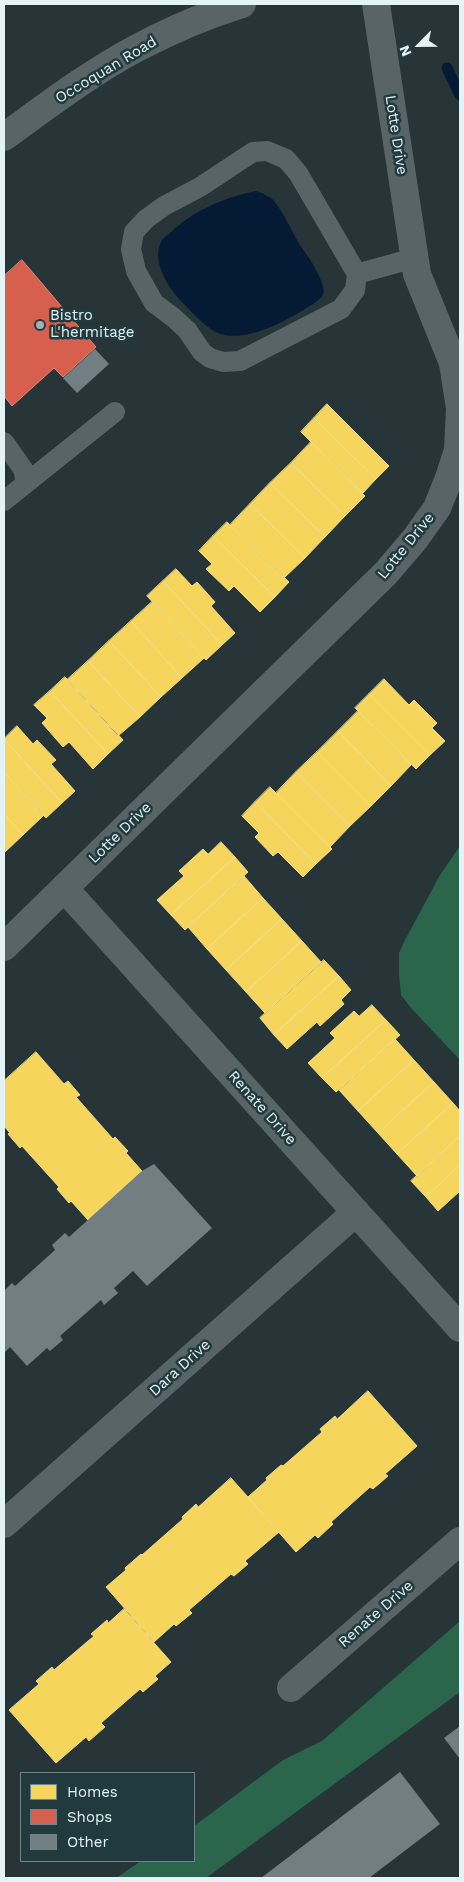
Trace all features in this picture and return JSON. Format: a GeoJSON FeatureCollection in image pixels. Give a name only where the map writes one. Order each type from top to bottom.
{"type":"FeatureCollection","features":[{"type":"Feature","properties":{"kind":"street","name":"Occoquan Road"},"geometry":{"type":"LineString","coordinates":[[4,137],[88,77],[136,48],[196,20],[242,4]]}},
{"type":"Feature","properties":{"kind":"street","name":"Lotte Drive"},"geometry":{"type":"LineString","coordinates":[[4,947],[386,573],[415,539],[436,508],[449,478],[458,450],[460,408],[453,363],[417,274],[376,4]]}},
{"type":"Feature","properties":{"kind":"street","name":"Renate Drive"},"geometry":{"type":"LineString","coordinates":[[64,888],[460,1328]]}},
{"type":"Feature","properties":{"kind":"street","name":"Dara Drive"},"geometry":{"type":"LineString","coordinates":[[4,1524],[356,1212]]}},
{"type":"Feature","properties":{"kind":"street","name":"Renate Drive"},"geometry":{"type":"LineString","coordinates":[[291,1688],[460,1541]]}},
{"type":"Feature","properties":{"kind":"lane"},"geometry":{"type":"LineString","coordinates":[[266,151],[286,158],[298,172],[357,274],[355,290],[341,310],[240,361],[223,362],[210,358],[202,352],[187,330],[154,303],[136,271],[131,249],[134,232],[146,219],[253,152],[266,151]]}},
{"type":"Feature","properties":{"kind":"lane"},"geometry":{"type":"LineString","coordinates":[[357,274],[414,258]]}},
{"type":"Feature","properties":{"kind":"lane"},"geometry":{"type":"LineString","coordinates":[[4,502],[115,412]]}},
{"type":"Feature","properties":{"kind":"lane"},"geometry":{"type":"LineString","coordinates":[[4,442],[23,469],[26,483]]}},
{"type":"Feature","properties":{"kind":"green space"},"geometry":{"type":"Polygon","coordinates":[[[460,846],[460,1060],[401,995],[399,953],[440,875],[460,846]]]}},
{"type":"Feature","properties":{"kind":"green space"},"geometry":{"type":"Polygon","coordinates":[[[460,1621],[460,1692],[206,1878],[116,1878],[140,1862],[195,1862],[195,1825],[283,1760],[322,1741],[460,1621]]]}},
{"type":"Feature","properties":{"kind":"water"},"geometry":{"type":"Polygon","coordinates":[[[256,191],[275,202],[314,267],[322,282],[324,292],[315,303],[274,325],[250,334],[226,335],[216,332],[207,326],[177,296],[163,274],[158,258],[158,250],[164,238],[188,218],[221,201],[256,191]]]}},
{"type":"Feature","properties":{"kind":"building: Homes"},"geometry":{"type":"Polygon","coordinates":[[[327,404],[389,466],[376,479],[314,418],[327,404]]]}},
{"type":"Feature","properties":{"kind":"building: Homes"},"geometry":{"type":"Polygon","coordinates":[[[314,418],[376,479],[363,493],[301,432],[314,418]]]}},
{"type":"Feature","properties":{"kind":"building: Homes"},"geometry":{"type":"Polygon","coordinates":[[[311,442],[365,496],[345,516],[291,463],[311,442]]]}},
{"type":"Feature","properties":{"kind":"building: Homes"},"geometry":{"type":"Polygon","coordinates":[[[291,463],[345,516],[325,537],[270,483],[291,463]]]}},
{"type":"Feature","properties":{"kind":"building: Homes"},"geometry":{"type":"Polygon","coordinates":[[[270,483],[325,537],[305,558],[250,504],[270,483]]]}},
{"type":"Feature","properties":{"kind":"building: Homes"},"geometry":{"type":"Polygon","coordinates":[[[250,504],[305,558],[284,578],[230,525],[250,504]]]}},
{"type":"Feature","properties":{"kind":"building: Homes"},"geometry":{"type":"Polygon","coordinates":[[[227,522],[289,582],[275,597],[213,536],[227,522]]]}},
{"type":"Feature","properties":{"kind":"building: Homes"},"geometry":{"type":"Polygon","coordinates":[[[213,536],[275,597],[260,612],[234,586],[229,591],[206,569],[212,564],[199,551],[213,536]]]}},
{"type":"Feature","properties":{"kind":"building: Homes"},"geometry":{"type":"Polygon","coordinates":[[[176,569],[192,586],[197,582],[215,602],[211,606],[235,633],[222,645],[163,581],[176,569]]]}},
{"type":"Feature","properties":{"kind":"building: Homes"},"geometry":{"type":"Polygon","coordinates":[[[163,581],[222,645],[206,660],[147,596],[163,581]]]}},
{"type":"Feature","properties":{"kind":"building: Homes"},"geometry":{"type":"Polygon","coordinates":[[[152,602],[204,658],[182,678],[131,621],[152,602]]]}},
{"type":"Feature","properties":{"kind":"building: Homes"},"geometry":{"type":"Polygon","coordinates":[[[131,621],[182,678],[161,697],[109,641],[131,621]]]}},
{"type":"Feature","properties":{"kind":"building: Homes"},"geometry":{"type":"Polygon","coordinates":[[[109,641],[161,697],[140,717],[88,661],[109,641]]]}},
{"type":"Feature","properties":{"kind":"building: Homes"},"geometry":{"type":"Polygon","coordinates":[[[88,661],[140,717],[118,736],[67,680],[88,661]]]}},
{"type":"Feature","properties":{"kind":"building: Homes"},"geometry":{"type":"Polygon","coordinates":[[[65,677],[123,740],[108,754],[50,691],[65,677]]]}},
{"type":"Feature","properties":{"kind":"building: Homes"},"geometry":{"type":"Polygon","coordinates":[[[384,679],[409,705],[414,700],[437,723],[432,728],[445,741],[430,755],[369,694],[384,679]]]}},
{"type":"Feature","properties":{"kind":"building: Homes"},"geometry":{"type":"Polygon","coordinates":[[[50,691],[108,754],[93,769],[69,742],[63,747],[42,723],[47,718],[34,705],[50,691]]]}},
{"type":"Feature","properties":{"kind":"building: Homes"},"geometry":{"type":"Polygon","coordinates":[[[369,694],[430,755],[416,769],[355,708],[369,694]]]}},
{"type":"Feature","properties":{"kind":"building: Homes"},"geometry":{"type":"Polygon","coordinates":[[[358,711],[411,765],[391,786],[338,731],[358,711]]]}},
{"type":"Feature","properties":{"kind":"building: Homes"},"geometry":{"type":"Polygon","coordinates":[[[17,726],[33,744],[37,740],[56,760],[51,764],[75,791],[62,803],[4,739],[17,726]]]}},
{"type":"Feature","properties":{"kind":"building: Homes"},"geometry":{"type":"Polygon","coordinates":[[[338,731],[391,786],[371,806],[317,752],[338,731]]]}},
{"type":"Feature","properties":{"kind":"building: Homes"},"geometry":{"type":"Polygon","coordinates":[[[4,739],[62,803],[46,818],[4,772],[4,739]]]}},
{"type":"Feature","properties":{"kind":"building: Homes"},"geometry":{"type":"Polygon","coordinates":[[[317,752],[371,806],[350,826],[296,772],[317,752]]]}},
{"type":"Feature","properties":{"kind":"building: Homes"},"geometry":{"type":"Polygon","coordinates":[[[4,772],[44,815],[23,835],[4,814],[4,772]]]}},
{"type":"Feature","properties":{"kind":"building: Homes"},"geometry":{"type":"Polygon","coordinates":[[[296,772],[350,826],[330,847],[276,793],[296,772]]]}},
{"type":"Feature","properties":{"kind":"building: Homes"},"geometry":{"type":"Polygon","coordinates":[[[270,787],[332,849],[316,864],[255,802],[270,787]]]}},
{"type":"Feature","properties":{"kind":"building: Homes"},"geometry":{"type":"Polygon","coordinates":[[[255,802],[316,864],[303,877],[278,852],[273,856],[255,837],[259,833],[242,816],[255,802]]]}},
{"type":"Feature","properties":{"kind":"building: Homes"},"geometry":{"type":"Polygon","coordinates":[[[4,814],[23,835],[4,853],[4,814]]]}},
{"type":"Feature","properties":{"kind":"building: Homes"},"geometry":{"type":"Polygon","coordinates":[[[221,842],[235,857],[171,915],[157,900],[184,876],[179,871],[203,849],[208,854],[221,842]]]}},
{"type":"Feature","properties":{"kind":"building: Homes"},"geometry":{"type":"Polygon","coordinates":[[[235,857],[248,872],[185,930],[171,915],[235,857]]]}},
{"type":"Feature","properties":{"kind":"building: Homes"},"geometry":{"type":"Polygon","coordinates":[[[244,876],[263,898],[207,949],[188,927],[244,876]]]}},
{"type":"Feature","properties":{"kind":"building: Homes"},"geometry":{"type":"Polygon","coordinates":[[[263,898],[282,919],[226,970],[207,949],[263,898]]]}},
{"type":"Feature","properties":{"kind":"building: Homes"},"geometry":{"type":"Polygon","coordinates":[[[282,919],[302,941],[246,992],[226,970],[282,919]]]}},
{"type":"Feature","properties":{"kind":"building: Homes"},"geometry":{"type":"Polygon","coordinates":[[[302,941],[321,962],[265,1013],[246,992],[302,941]]]}},
{"type":"Feature","properties":{"kind":"building: Homes"},"geometry":{"type":"Polygon","coordinates":[[[324,960],[339,976],[274,1035],[260,1018],[324,960]]]}},
{"type":"Feature","properties":{"kind":"building: Homes"},"geometry":{"type":"Polygon","coordinates":[[[339,976],[351,990],[341,1000],[344,1004],[320,1026],[317,1022],[287,1049],[274,1035],[339,976]]]}},
{"type":"Feature","properties":{"kind":"building: Homes"},"geometry":{"type":"Polygon","coordinates":[[[372,1005],[386,1020],[322,1078],[308,1063],[335,1038],[330,1033],[354,1011],[359,1016],[372,1005]]]}},
{"type":"Feature","properties":{"kind":"building: Homes"},"geometry":{"type":"Polygon","coordinates":[[[386,1020],[400,1035],[336,1092],[322,1078],[386,1020]]]}},
{"type":"Feature","properties":{"kind":"building: Homes"},"geometry":{"type":"Polygon","coordinates":[[[395,1039],[414,1060],[358,1111],[339,1090],[395,1039]]]}},
{"type":"Feature","properties":{"kind":"building: Homes"},"geometry":{"type":"Polygon","coordinates":[[[36,1052],[64,1084],[68,1081],[80,1095],[76,1097],[113,1139],[115,1137],[128,1151],[126,1153],[142,1171],[88,1220],[71,1201],[69,1203],[57,1189],[59,1187],[22,1146],[20,1148],[4,1126],[4,1081],[36,1052]]]}},
{"type":"Feature","properties":{"kind":"building: Homes"},"geometry":{"type":"Polygon","coordinates":[[[414,1060],[434,1082],[378,1133],[358,1111],[414,1060]]]}},
{"type":"Feature","properties":{"kind":"building: Homes"},"geometry":{"type":"Polygon","coordinates":[[[434,1082],[453,1103],[397,1154],[378,1133],[434,1082]]]}},
{"type":"Feature","properties":{"kind":"building: Homes"},"geometry":{"type":"Polygon","coordinates":[[[453,1103],[460,1111],[460,1136],[417,1176],[397,1154],[453,1103]]]}},
{"type":"Feature","properties":{"kind":"building: Homes"},"geometry":{"type":"Polygon","coordinates":[[[460,1136],[460,1165],[426,1197],[411,1181],[460,1136]]]}},
{"type":"Feature","properties":{"kind":"building: Homes"},"geometry":{"type":"Polygon","coordinates":[[[460,1165],[460,1191],[438,1211],[426,1197],[460,1165]]]}},
{"type":"Feature","properties":{"kind":"building: Homes"},"geometry":{"type":"Polygon","coordinates":[[[368,1391],[417,1446],[385,1474],[388,1476],[373,1489],[370,1487],[331,1522],[333,1524],[318,1538],[315,1535],[296,1552],[248,1497],[267,1480],[266,1478],[281,1465],[283,1466],[322,1432],[320,1429],[335,1416],[337,1419],[368,1391]]]}},
{"type":"Feature","properties":{"kind":"building: Homes"},"geometry":{"type":"Polygon","coordinates":[[[231,1478],[279,1532],[245,1561],[248,1564],[234,1576],[231,1574],[189,1610],[192,1613],[176,1626],[174,1624],[154,1642],[106,1587],[126,1570],[125,1568],[183,1519],[182,1517],[196,1504],[198,1507],[231,1478]]]}},
{"type":"Feature","properties":{"kind":"building: Homes"},"geometry":{"type":"Polygon","coordinates":[[[124,1609],[171,1662],[155,1676],[158,1679],[143,1692],[140,1689],[101,1723],[105,1727],[89,1741],[86,1737],[56,1763],[9,1710],[39,1684],[36,1681],[52,1667],[54,1670],[94,1636],[91,1634],[107,1620],[108,1623],[124,1609]]]}},
{"type":"Feature","properties":{"kind":"building: Shops","name":"Bistro L'hermitage"},"geometry":{"type":"Polygon","coordinates":[[[22,260],[96,347],[63,377],[54,368],[12,406],[4,396],[4,276],[22,260]]]}},
{"type":"Feature","properties":{"kind":"building: Other"},"geometry":{"type":"Polygon","coordinates":[[[95,349],[109,364],[77,393],[63,378],[95,349]]]}},
{"type":"Feature","properties":{"kind":"building: Other"},"geometry":{"type":"Polygon","coordinates":[[[154,1164],[212,1228],[147,1286],[133,1271],[114,1288],[118,1293],[104,1305],[101,1300],[60,1336],[63,1340],[50,1351],[47,1348],[27,1366],[10,1347],[4,1353],[4,1291],[12,1283],[15,1286],[55,1250],[52,1245],[65,1233],[69,1237],[142,1171],[154,1164]]]}},
{"type":"Feature","properties":{"kind":"building: Other"},"geometry":{"type":"Polygon","coordinates":[[[460,1726],[460,1759],[444,1738],[460,1726]]]}},
{"type":"Feature","properties":{"kind":"building: Other"},"geometry":{"type":"Polygon","coordinates":[[[400,1772],[440,1824],[369,1878],[261,1878],[400,1772]]]}},
{"type":"Feature","properties":{"kind":"waterway"},"geometry":{"type":"LineString","coordinates":[[447,68],[460,95]]}},
{"type":"Feature","properties":{"kind":"place","name":"Bistro L'hermitage"},"geometry":{"type":"Point","coordinates":[40,325]}}]}
